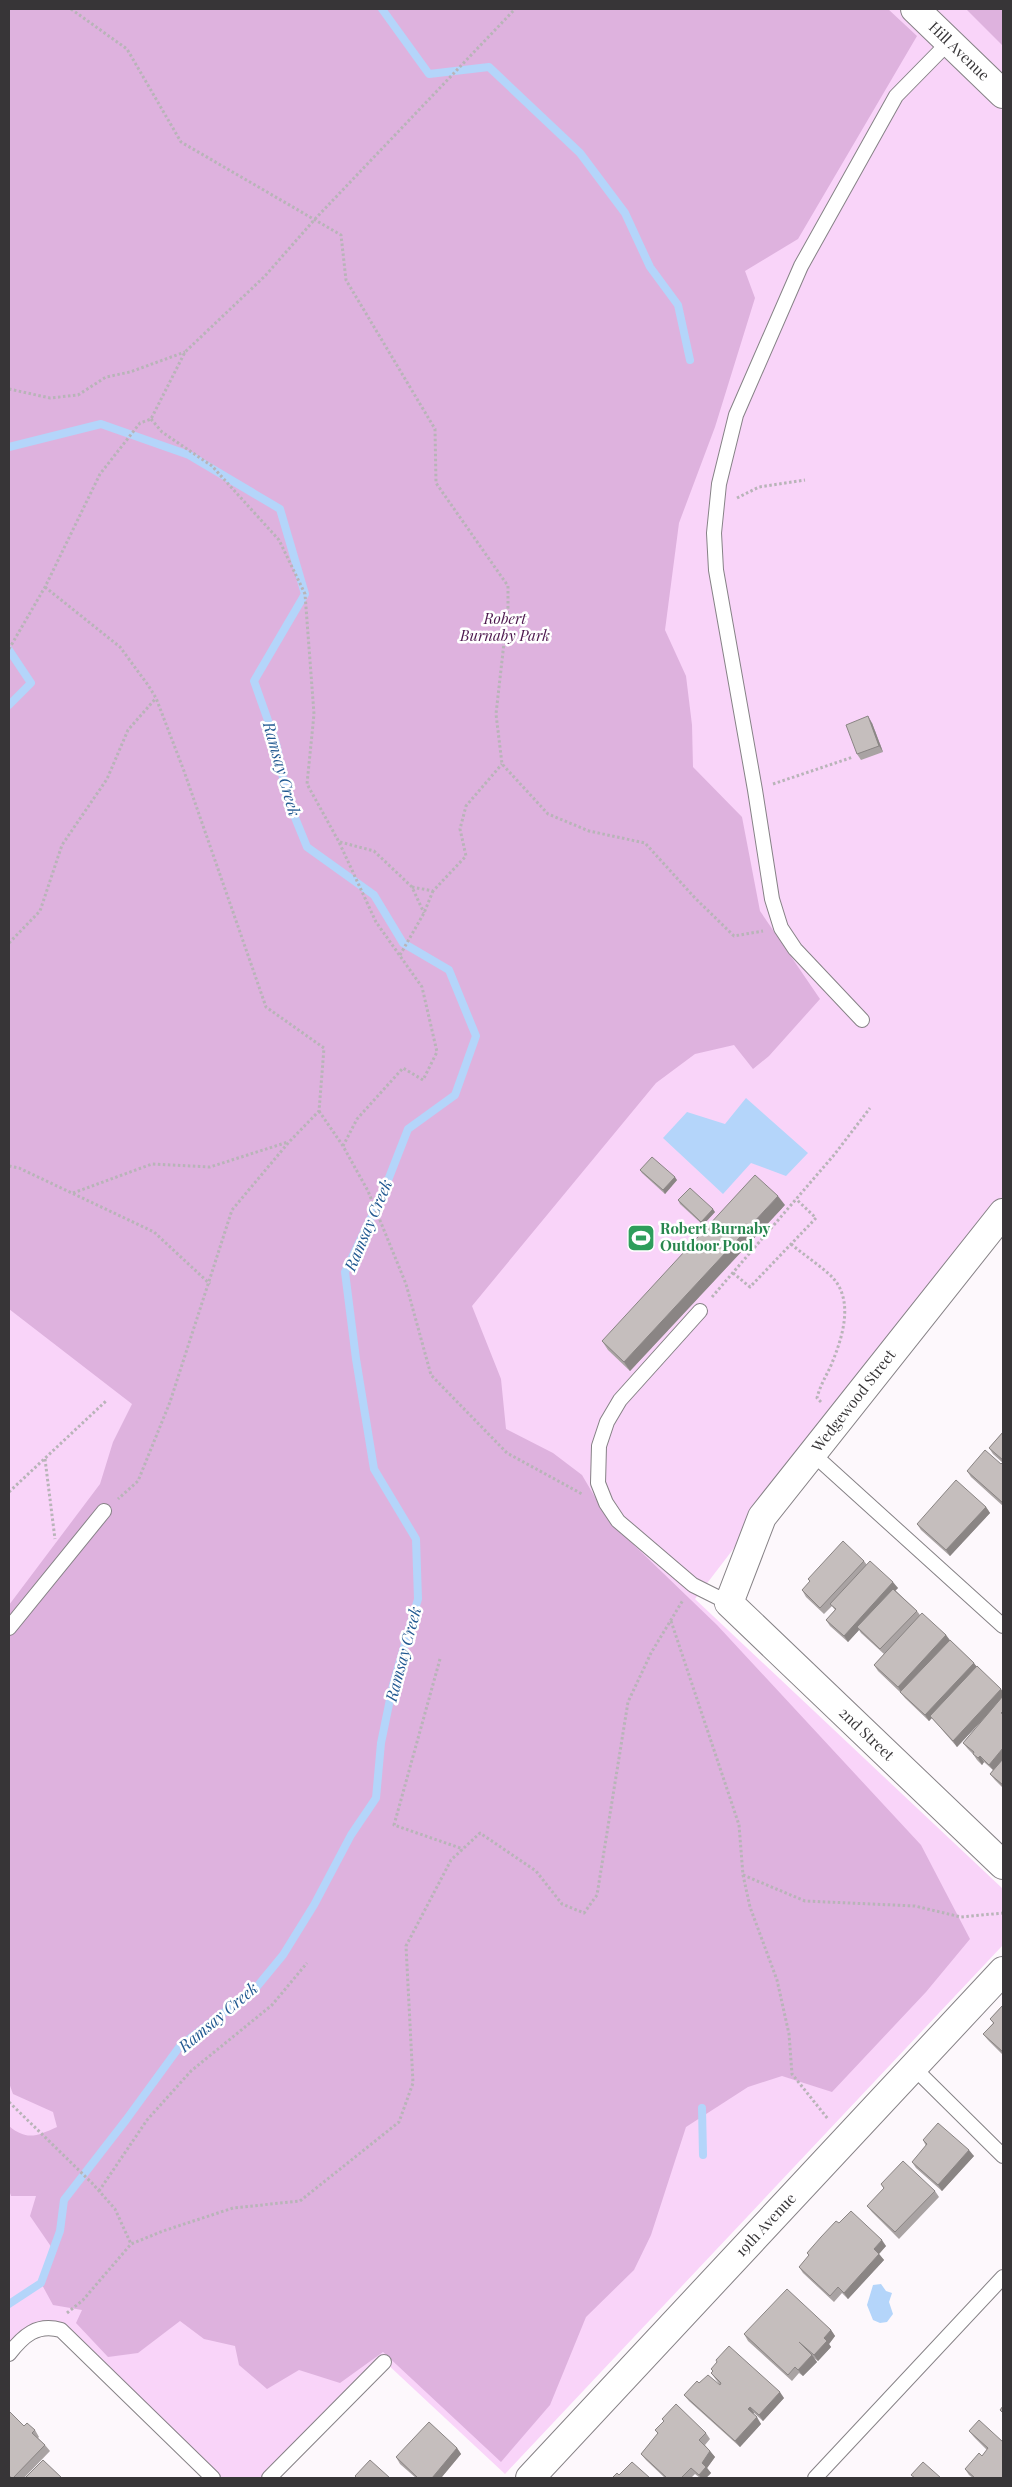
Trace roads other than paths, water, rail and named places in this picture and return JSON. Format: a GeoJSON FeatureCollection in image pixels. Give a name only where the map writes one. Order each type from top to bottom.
{"type":"FeatureCollection","features":[{"type":"Feature","properties":{"kind":"street","name":"Hill Avenue"},"geometry":{"type":"LineString","coordinates":[[915,9],[1003,94]]}},
{"type":"Feature","properties":{"kind":"street","name":"Wedgewood Street"},"geometry":{"type":"LineString","coordinates":[[729,1603],[762,1517],[1003,1213]]}},
{"type":"Feature","properties":{"kind":"street","name":"2nd Street"},"geometry":{"type":"LineString","coordinates":[[729,1603],[1003,1865]]}},
{"type":"Feature","properties":{"kind":"street","name":"19th Avenue"},"geometry":{"type":"LineString","coordinates":[[530,2478],[758,2235],[912,2066],[1003,1971]]}},
{"type":"Feature","properties":{"kind":"lane"},"geometry":{"type":"LineString","coordinates":[[862,1020],[795,949],[781,928],[772,899],[756,790],[716,570],[714,533],[716,508],[719,484],[736,415],[802,266],[896,96],[949,42]]}},
{"type":"Feature","properties":{"kind":"lane"},"geometry":{"type":"LineString","coordinates":[[700,1311],[620,1400],[607,1422],[599,1446],[598,1483],[606,1503],[618,1521],[693,1586],[729,1603]]}},
{"type":"Feature","properties":{"kind":"lane"},"geometry":{"type":"LineString","coordinates":[[813,1454],[1003,1626]]}},
{"type":"Feature","properties":{"kind":"lane"},"geometry":{"type":"LineString","coordinates":[[9,1628],[104,1511]]}},
{"type":"Feature","properties":{"kind":"lane"},"geometry":{"type":"LineString","coordinates":[[912,2066],[1003,2156]]}},
{"type":"Feature","properties":{"kind":"lane"},"geometry":{"type":"LineString","coordinates":[[815,2478],[1003,2277]]}},
{"type":"Feature","properties":{"kind":"lane"},"geometry":{"type":"LineString","coordinates":[[9,2354],[20,2340],[30,2332],[42,2328],[61,2330],[213,2478]]}},
{"type":"Feature","properties":{"kind":"lane"},"geometry":{"type":"LineString","coordinates":[[269,2478],[384,2362]]}},
{"type":"Feature","properties":{"kind":"water"},"geometry":{"type":"Polygon","coordinates":[[[746,1098],[808,1153],[786,1176],[751,1163],[723,1194],[663,1138],[687,1112],[725,1124],[746,1098]]]}},
{"type":"Feature","properties":{"kind":"water"},"geometry":{"type":"Polygon","coordinates":[[[881,2284],[886,2291],[892,2293],[889,2302],[893,2314],[887,2322],[880,2323],[873,2320],[867,2305],[873,2285],[881,2284]]]}},
{"type":"Feature","properties":{"kind":"waterway"},"geometry":{"type":"LineString","coordinates":[[382,9],[429,74],[489,67],[580,153],[625,213],[650,267],[678,305],[690,360]]}},
{"type":"Feature","properties":{"kind":"waterway","name":"Ramsay Creek"},"geometry":{"type":"LineString","coordinates":[[9,447],[101,424],[189,455],[280,509],[305,594],[254,681],[276,743],[287,798],[307,847],[374,895],[403,943],[449,970],[476,1036],[455,1095],[408,1129],[383,1193],[345,1272],[356,1359],[374,1469],[416,1539],[418,1599],[393,1685],[381,1743],[376,1798],[351,1835],[314,1905],[283,1955],[255,1989],[180,2046],[64,2200],[60,2231],[41,2283],[9,2304]]}},
{"type":"Feature","properties":{"kind":"waterway"},"geometry":{"type":"LineString","coordinates":[[9,650],[31,683],[9,705]]}},
{"type":"Feature","properties":{"kind":"waterway"},"geometry":{"type":"LineString","coordinates":[[702,2108],[703,2155]]}},
{"type":"Feature","properties":{"kind":"place","name":"Robert Burnaby Outdoor Pool"},"geometry":{"type":"Point","coordinates":[641,1238]}},
{"type":"Feature","properties":{"kind":"park label","name":"Robert Burnaby Park"},"geometry":{"type":"Point","coordinates":[505,628]}}]}
